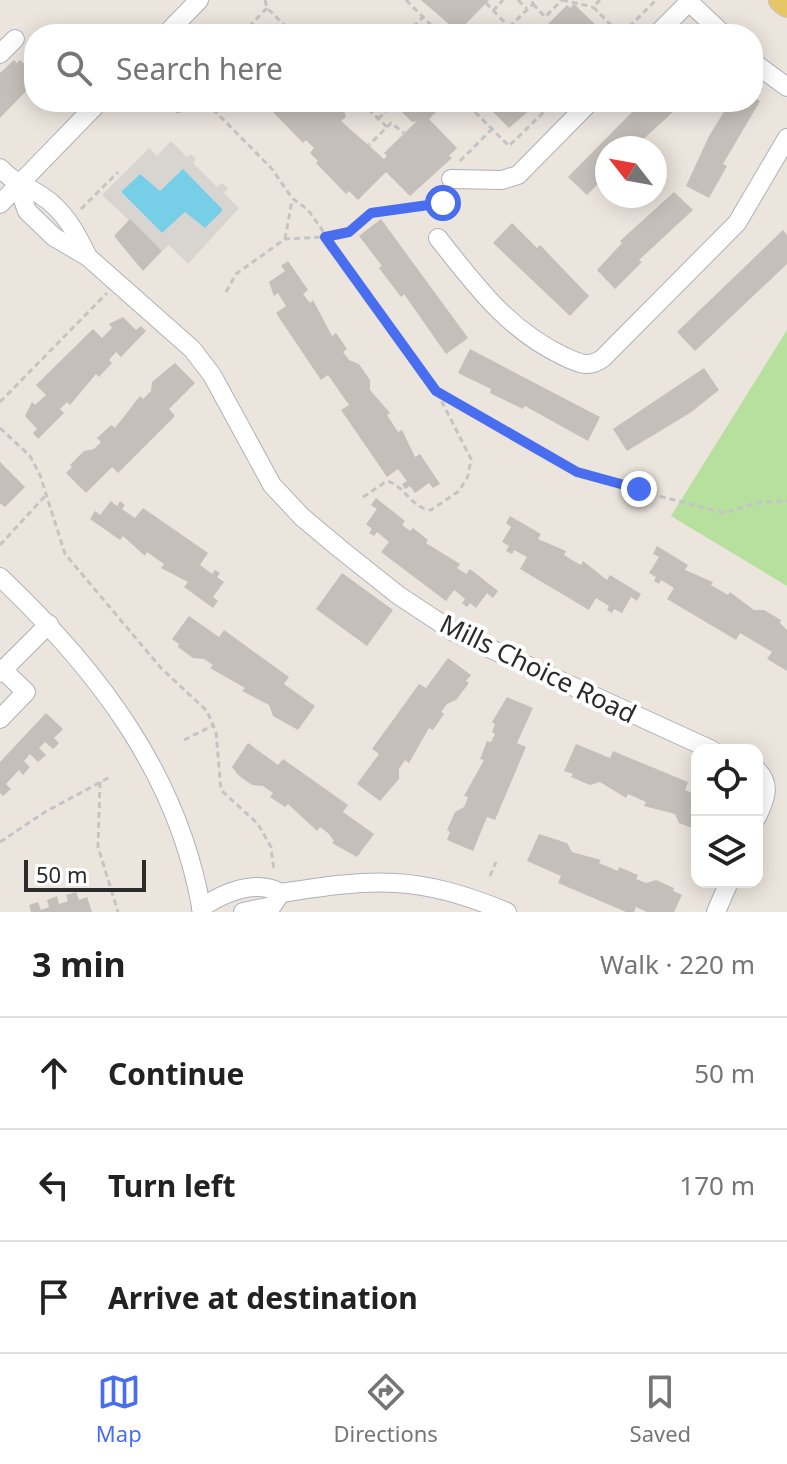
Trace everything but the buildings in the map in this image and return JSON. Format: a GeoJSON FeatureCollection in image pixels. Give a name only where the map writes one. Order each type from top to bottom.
{"type":"FeatureCollection","features":[{"type":"Feature","properties":{"kind":"main road"},"geometry":{"type":"LineString","coordinates":[[781,0],[787,5]]}},
{"type":"Feature","properties":{"kind":"street"},"geometry":{"type":"LineString","coordinates":[[176,24],[199,0]]}},
{"type":"Feature","properties":{"kind":"street"},"geometry":{"type":"LineString","coordinates":[[666,24],[688,1],[712,24]]}},
{"type":"Feature","properties":{"kind":"street"},"geometry":{"type":"LineString","coordinates":[[0,54],[15,39]]}},
{"type":"Feature","properties":{"kind":"street"},"geometry":{"type":"LineString","coordinates":[[763,69],[784,84]]}},
{"type":"Feature","properties":{"kind":"street"},"geometry":{"type":"LineString","coordinates":[[0,204],[89,112]]}},
{"type":"Feature","properties":{"kind":"street"},"geometry":{"type":"LineString","coordinates":[[451,179],[502,180],[518,175],[580,112]]}},
{"type":"Feature","properties":{"kind":"street"},"geometry":{"type":"LineString","coordinates":[[438,238],[511,325],[546,348],[580,364],[592,365],[603,358],[737,223],[787,138]]}},
{"type":"Feature","properties":{"kind":"street","name":"Mills Choice Road"},"geometry":{"type":"LineString","coordinates":[[0,168],[18,186],[27,211],[58,240],[88,257],[118,282],[183,340],[204,364],[254,459],[284,499],[398,595],[478,645],[699,744]]}},
{"type":"Feature","properties":{"kind":"street"},"geometry":{"type":"LineString","coordinates":[[0,577],[49,624],[106,690],[147,758],[175,819],[206,911],[223,893],[267,886],[280,892],[399,880],[439,886],[507,912]]}},
{"type":"Feature","properties":{"kind":"street"},"geometry":{"type":"LineString","coordinates":[[0,719],[26,692],[2,672],[49,624]]}},
{"type":"Feature","properties":{"kind":"street"},"geometry":{"type":"LineString","coordinates":[[716,912],[726,888]]}},
{"type":"Feature","properties":{"kind":"street"},"geometry":{"type":"LineString","coordinates":[[243,912],[270,907],[280,892]]}},
{"type":"Feature","properties":{"kind":"path"},"geometry":{"type":"LineString","coordinates":[[265,0],[267,8],[283,24]]}},
{"type":"Feature","properties":{"kind":"path"},"geometry":{"type":"LineString","coordinates":[[406,0],[430,24]]}},
{"type":"Feature","properties":{"kind":"path"},"geometry":{"type":"LineString","coordinates":[[493,11],[503,0]]}},
{"type":"Feature","properties":{"kind":"path"},"geometry":{"type":"LineString","coordinates":[[518,0],[527,9]]}},
{"type":"Feature","properties":{"kind":"path"},"geometry":{"type":"LineString","coordinates":[[512,24],[532,2],[545,17],[562,0],[593,7],[611,24]]}},
{"type":"Feature","properties":{"kind":"path"},"geometry":{"type":"LineString","coordinates":[[593,7],[600,0]]}},
{"type":"Feature","properties":{"kind":"path"},"geometry":{"type":"LineString","coordinates":[[631,24],[656,0]]}},
{"type":"Feature","properties":{"kind":"path"},"geometry":{"type":"LineString","coordinates":[[486,3],[506,24]]}},
{"type":"Feature","properties":{"kind":"path"},"geometry":{"type":"LineString","coordinates":[[252,24],[267,8]]}},
{"type":"Feature","properties":{"kind":"path"},"geometry":{"type":"LineString","coordinates":[[416,24],[423,17]]}},
{"type":"Feature","properties":{"kind":"path"},"geometry":{"type":"LineString","coordinates":[[216,112],[272,169],[292,198],[308,210],[436,391],[471,459],[465,482],[448,500],[431,510],[418,506],[397,483],[387,481],[363,497]]}},
{"type":"Feature","properties":{"kind":"path"},"geometry":{"type":"LineString","coordinates":[[371,112],[387,127]]}},
{"type":"Feature","properties":{"kind":"path"},"geometry":{"type":"LineString","coordinates":[[378,119],[385,112]]}},
{"type":"Feature","properties":{"kind":"path"},"geometry":{"type":"LineString","coordinates":[[476,112],[509,146],[544,112]]}},
{"type":"Feature","properties":{"kind":"path"},"geometry":{"type":"LineString","coordinates":[[369,145],[391,123],[404,133]]}},
{"type":"Feature","properties":{"kind":"path"},"geometry":{"type":"LineString","coordinates":[[226,292],[236,274],[285,239],[349,232],[371,213],[450,202],[455,166],[492,129]]}},
{"type":"Feature","properties":{"kind":"path"},"geometry":{"type":"LineString","coordinates":[[80,210],[118,172]]}},
{"type":"Feature","properties":{"kind":"path"},"geometry":{"type":"LineString","coordinates":[[285,239],[292,217],[292,198]]}},
{"type":"Feature","properties":{"kind":"path"},"geometry":{"type":"LineString","coordinates":[[0,402],[118,282]]}},
{"type":"Feature","properties":{"kind":"path"},"geometry":{"type":"LineString","coordinates":[[436,391],[593,479],[725,513],[760,502],[787,501]]}},
{"type":"Feature","properties":{"kind":"path"},"geometry":{"type":"LineString","coordinates":[[0,428],[30,456],[65,554],[156,662],[207,711],[214,725],[221,790],[251,815],[266,837],[280,892]]}},
{"type":"Feature","properties":{"kind":"path"},"geometry":{"type":"LineString","coordinates":[[0,545],[46,495]]}},
{"type":"Feature","properties":{"kind":"path"},"geometry":{"type":"LineString","coordinates":[[184,740],[214,725]]}},
{"type":"Feature","properties":{"kind":"path"},"geometry":{"type":"LineString","coordinates":[[0,842],[45,812],[110,777]]}},
{"type":"Feature","properties":{"kind":"path"},"geometry":{"type":"LineString","coordinates":[[100,782],[98,847],[118,912]]}},
{"type":"Feature","properties":{"kind":"path"},"geometry":{"type":"LineString","coordinates":[[490,876],[496,862]]}},
{"type":"Feature","properties":{"kind":"green space"},"geometry":{"type":"Polygon","coordinates":[[[787,330],[787,586],[671,516],[787,330]]]}},
{"type":"Feature","properties":{"kind":"shaded area"},"geometry":{"type":"Polygon","coordinates":[[[171,141],[187,157],[191,154],[196,159],[193,163],[217,187],[222,183],[228,188],[224,193],[239,208],[188,264],[169,245],[162,251],[102,195],[149,148],[157,156],[171,141]],[[139,174],[121,193],[162,233],[185,212],[205,228],[223,209],[159,191],[139,174]]]}},
{"type":"Feature","properties":{"kind":"water"},"geometry":{"type":"Polygon","coordinates":[[[183,169],[223,210],[205,228],[185,212],[162,233],[121,192],[140,174],[160,191],[183,169]]]}},
{"type":"Feature","properties":{"kind":"route"},"geometry":{"type":"LineString","coordinates":[[443,203],[371,213],[349,232],[332,238],[325,237],[436,391],[577,472],[593,479],[639,489]]}}]}
